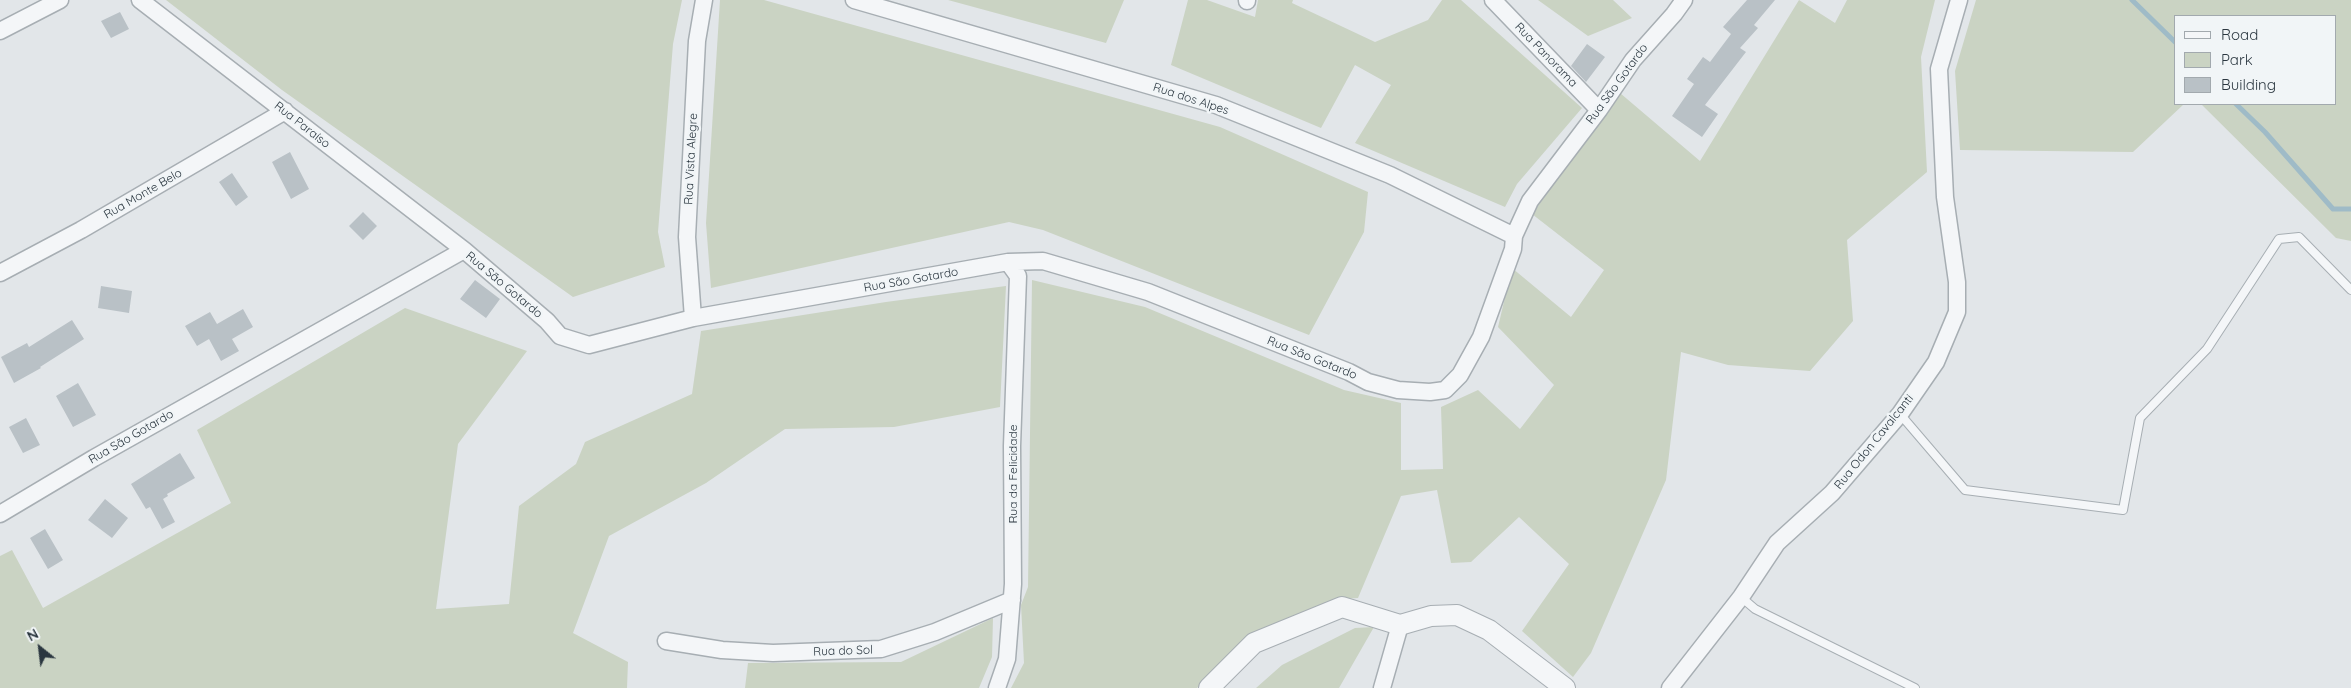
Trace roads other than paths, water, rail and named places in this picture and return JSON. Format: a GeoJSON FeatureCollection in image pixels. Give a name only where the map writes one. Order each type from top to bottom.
{"type":"FeatureCollection","features":[{"type":"Feature","properties":{"kind":"street"},"geometry":{"type":"LineString","coordinates":[[0,31],[60,0]]}},
{"type":"Feature","properties":{"kind":"street","name":"Rua Paraíso"},"geometry":{"type":"LineString","coordinates":[[140,0],[464,250]]}},
{"type":"Feature","properties":{"kind":"street","name":"Rua Vista Alegre"},"geometry":{"type":"LineString","coordinates":[[693,318],[687,236],[697,41],[704,0]]}},
{"type":"Feature","properties":{"kind":"street","name":"Rua dos Alpes"},"geometry":{"type":"LineString","coordinates":[[854,0],[1216,105],[1390,176],[1514,236]]}},
{"type":"Feature","properties":{"kind":"street","name":"Rua Panorama"},"geometry":{"type":"LineString","coordinates":[[1493,0],[1599,110]]}},
{"type":"Feature","properties":{"kind":"street","name":"Rua São Gotardo"},"geometry":{"type":"LineString","coordinates":[[0,514],[103,453],[464,250],[546,321],[560,336],[589,345],[693,318],[1008,262],[1043,260],[1148,292],[1349,372],[1368,382],[1398,390],[1430,392],[1444,390],[1453,383],[1474,353],[1513,249],[1514,236],[1530,201],[1599,110],[1633,60],[1684,0]]}},
{"type":"Feature","properties":{"kind":"street","name":"Rua Odon Cavalcanti"},"geometry":{"type":"LineString","coordinates":[[1670,688],[1741,597],[1777,543],[1832,493],[1900,414],[1936,362],[1957,312],[1957,282],[1945,197],[1939,69],[1959,0]]}},
{"type":"Feature","properties":{"kind":"street","name":"Rua Monte Belo"},"geometry":{"type":"LineString","coordinates":[[0,273],[81,230],[285,111]]}},
{"type":"Feature","properties":{"kind":"street","name":"Rua da Felicidade"},"geometry":{"type":"LineString","coordinates":[[997,688],[1007,659],[1012,600],[1012,446],[1018,276],[1008,262]]}},
{"type":"Feature","properties":{"kind":"street","name":"Rua do Sol"},"geometry":{"type":"LineString","coordinates":[[666,641],[722,650],[774,653],[881,649],[935,632],[1012,600]]}},
{"type":"Feature","properties":{"kind":"street"},"geometry":{"type":"LineString","coordinates":[[1209,688],[1254,642],[1342,607],[1400,625],[1431,616],[1457,615],[1489,630],[1565,688]]}},
{"type":"Feature","properties":{"kind":"street"},"geometry":{"type":"LineString","coordinates":[[1382,688],[1400,625]]}},
{"type":"Feature","properties":{"kind":"lane"},"geometry":{"type":"LineString","coordinates":[[1900,414],[1965,490],[2123,510],[2140,418],[2207,349],[2279,239],[2298,237],[2351,290]]}},
{"type":"Feature","properties":{"kind":"lane"},"geometry":{"type":"LineString","coordinates":[[1741,597],[1755,609],[1915,688]]}},
{"type":"Feature","properties":{"kind":"waterway"},"geometry":{"type":"LineString","coordinates":[[2132,0],[2174,41]]}},
{"type":"Feature","properties":{"kind":"waterway"},"geometry":{"type":"LineString","coordinates":[[2237,105],[2265,132],[2333,209],[2351,209]]}}]}
